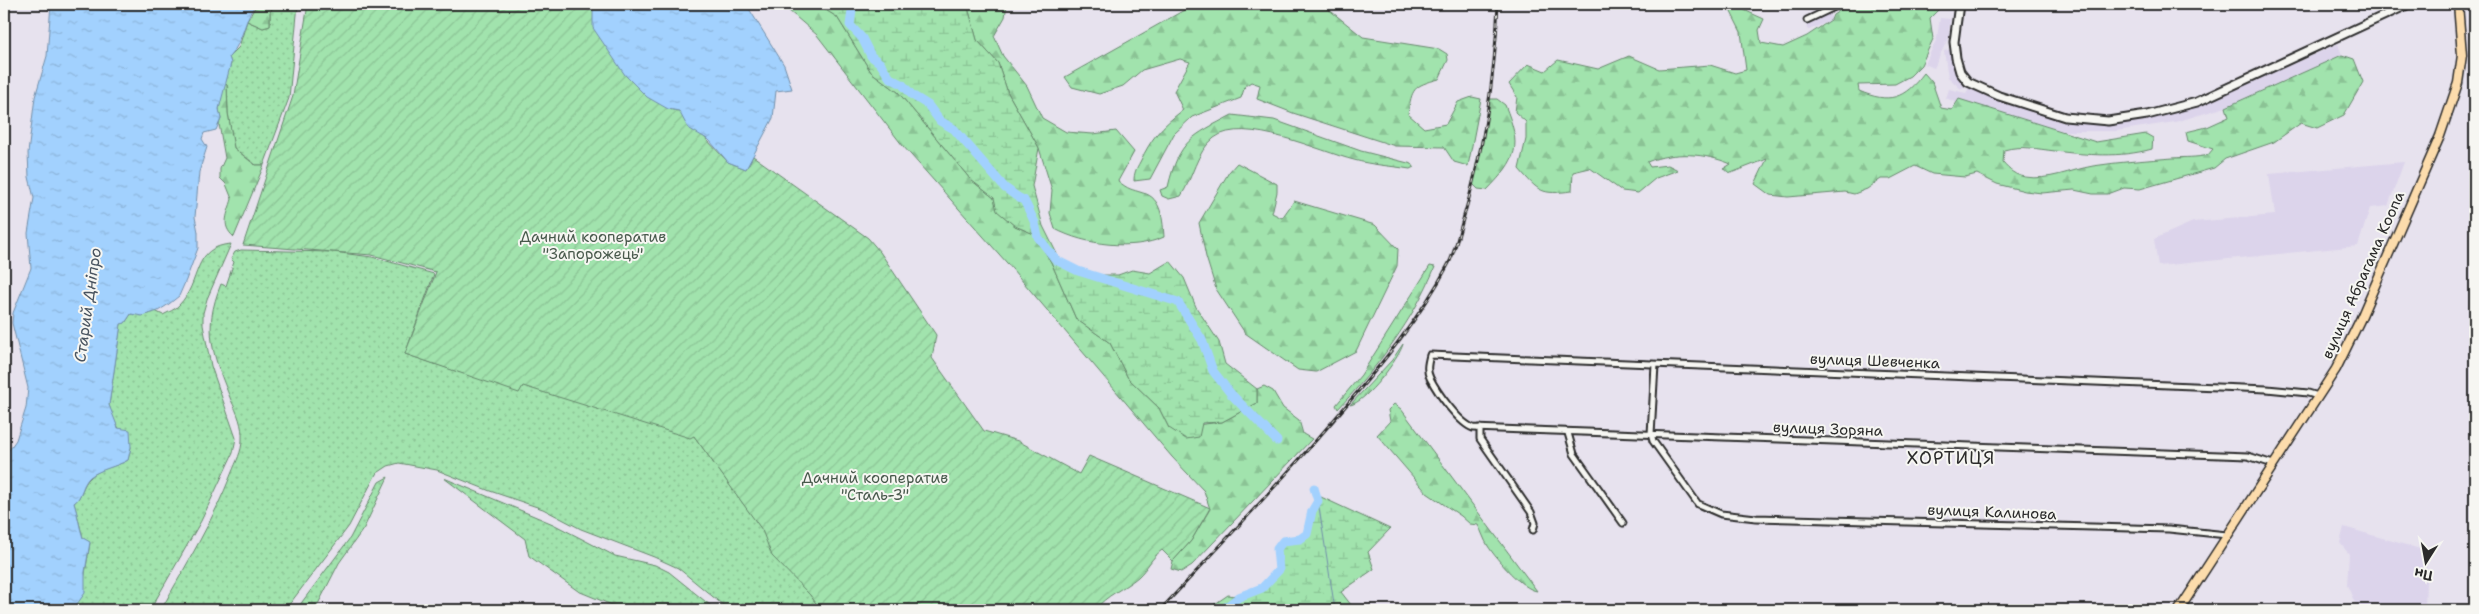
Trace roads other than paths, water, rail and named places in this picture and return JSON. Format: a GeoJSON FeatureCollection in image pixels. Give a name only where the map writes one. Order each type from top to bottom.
{"type":"FeatureCollection","features":[{"type":"Feature","properties":{"kind":"main road","name":"вулиця Абрагама Коопа"},"geometry":{"type":"LineString","coordinates":[[2179,610],[2226,535],[2336,369],[2360,320],[2440,136],[2458,83],[2462,55],[2458,4]]}},
{"type":"Feature","properties":{"kind":"street"},"geometry":{"type":"LineString","coordinates":[[1807,20],[1841,4]]}},
{"type":"Feature","properties":{"kind":"street"},"geometry":{"type":"LineString","coordinates":[[1959,4],[1954,42],[1960,72],[1968,82],[1999,96],[2065,117],[2108,121],[2147,115],[2197,102],[2409,4]]}},
{"type":"Feature","properties":{"kind":"street","name":"вулиця Шевченка"},"geometry":{"type":"LineString","coordinates":[[1430,355],[2267,389],[2308,393],[2318,396]]}},
{"type":"Feature","properties":{"kind":"street","name":"вулиця Зоряна"},"geometry":{"type":"LineString","coordinates":[[1430,355],[1427,366],[1430,378],[1462,422],[1470,427],[1568,433],[1651,434],[1792,441],[2248,456],[2273,464]]}},
{"type":"Feature","properties":{"kind":"street"},"geometry":{"type":"LineString","coordinates":[[1651,434],[1655,365]]}},
{"type":"Feature","properties":{"kind":"street"},"geometry":{"type":"LineString","coordinates":[[1480,428],[1480,439],[1532,512],[1535,523],[1533,530]]}},
{"type":"Feature","properties":{"kind":"street"},"geometry":{"type":"LineString","coordinates":[[1568,433],[1574,454],[1623,523]]}},
{"type":"Feature","properties":{"kind":"street","name":"вулиця Калинова"},"geometry":{"type":"LineString","coordinates":[[1651,434],[1653,441],[1698,504],[1721,514],[1756,518],[2169,529],[2226,535]]}},
{"type":"Feature","properties":{"kind":"water","name":"Старий Дніпро"},"geometry":{"type":"Polygon","coordinates":[[[51,4],[257,4],[249,15],[238,44],[229,57],[231,63],[219,109],[221,119],[216,130],[204,133],[202,139],[207,147],[199,172],[195,217],[198,232],[198,248],[186,280],[179,296],[169,304],[158,311],[142,316],[131,314],[125,323],[121,324],[109,405],[118,428],[130,430],[131,447],[128,460],[90,477],[85,483],[79,498],[74,503],[83,538],[90,542],[85,572],[85,593],[75,610],[4,610],[4,457],[16,440],[26,408],[28,388],[12,323],[13,313],[31,268],[28,233],[34,198],[29,177],[28,153],[35,97],[47,56],[51,4]]]}},
{"type":"Feature","properties":{"kind":"water"},"geometry":{"type":"Polygon","coordinates":[[[593,4],[746,4],[784,65],[792,89],[776,91],[773,118],[746,169],[728,162],[709,140],[688,128],[679,111],[668,109],[647,97],[625,75],[593,28],[593,4]]]}},
{"type":"Feature","properties":{"kind":"waterway"},"geometry":{"type":"LineString","coordinates":[[853,4],[850,25],[862,38],[871,56],[880,63],[890,78],[902,84],[912,95],[928,105],[940,121],[954,129],[1005,188],[1024,200],[1035,223],[1038,237],[1056,260],[1078,271],[1178,302],[1202,340],[1213,371],[1231,394],[1277,441]]}},
{"type":"Feature","properties":{"kind":"waterway"},"geometry":{"type":"LineString","coordinates":[[1222,610],[1239,597],[1262,588],[1279,570],[1277,549],[1283,541],[1300,539],[1307,534],[1312,511],[1318,501],[1314,488]]}},
{"type":"Feature","properties":{"kind":"waterway"},"geometry":{"type":"LineString","coordinates":[[1318,501],[1335,610]]}},
{"type":"Feature","properties":{"kind":"railway"},"geometry":{"type":"LineString","coordinates":[[1160,610],[1272,489],[1353,397],[1398,342],[1438,284],[1455,248],[1476,170],[1491,87],[1498,4]]}},
{"type":"Feature","properties":{"kind":"district","name":"ХОРТИЦЯ"},"geometry":{"type":"Point","coordinates":[1951,458]}},
{"type":"Feature","properties":{"kind":"park label","name":"Дачний кооператив \"Запорожець\""},"geometry":{"type":"Point","coordinates":[593,246]}},
{"type":"Feature","properties":{"kind":"park label","name":"Дачний кооператив \"Сталь-3\""},"geometry":{"type":"Point","coordinates":[875,486]}}]}
